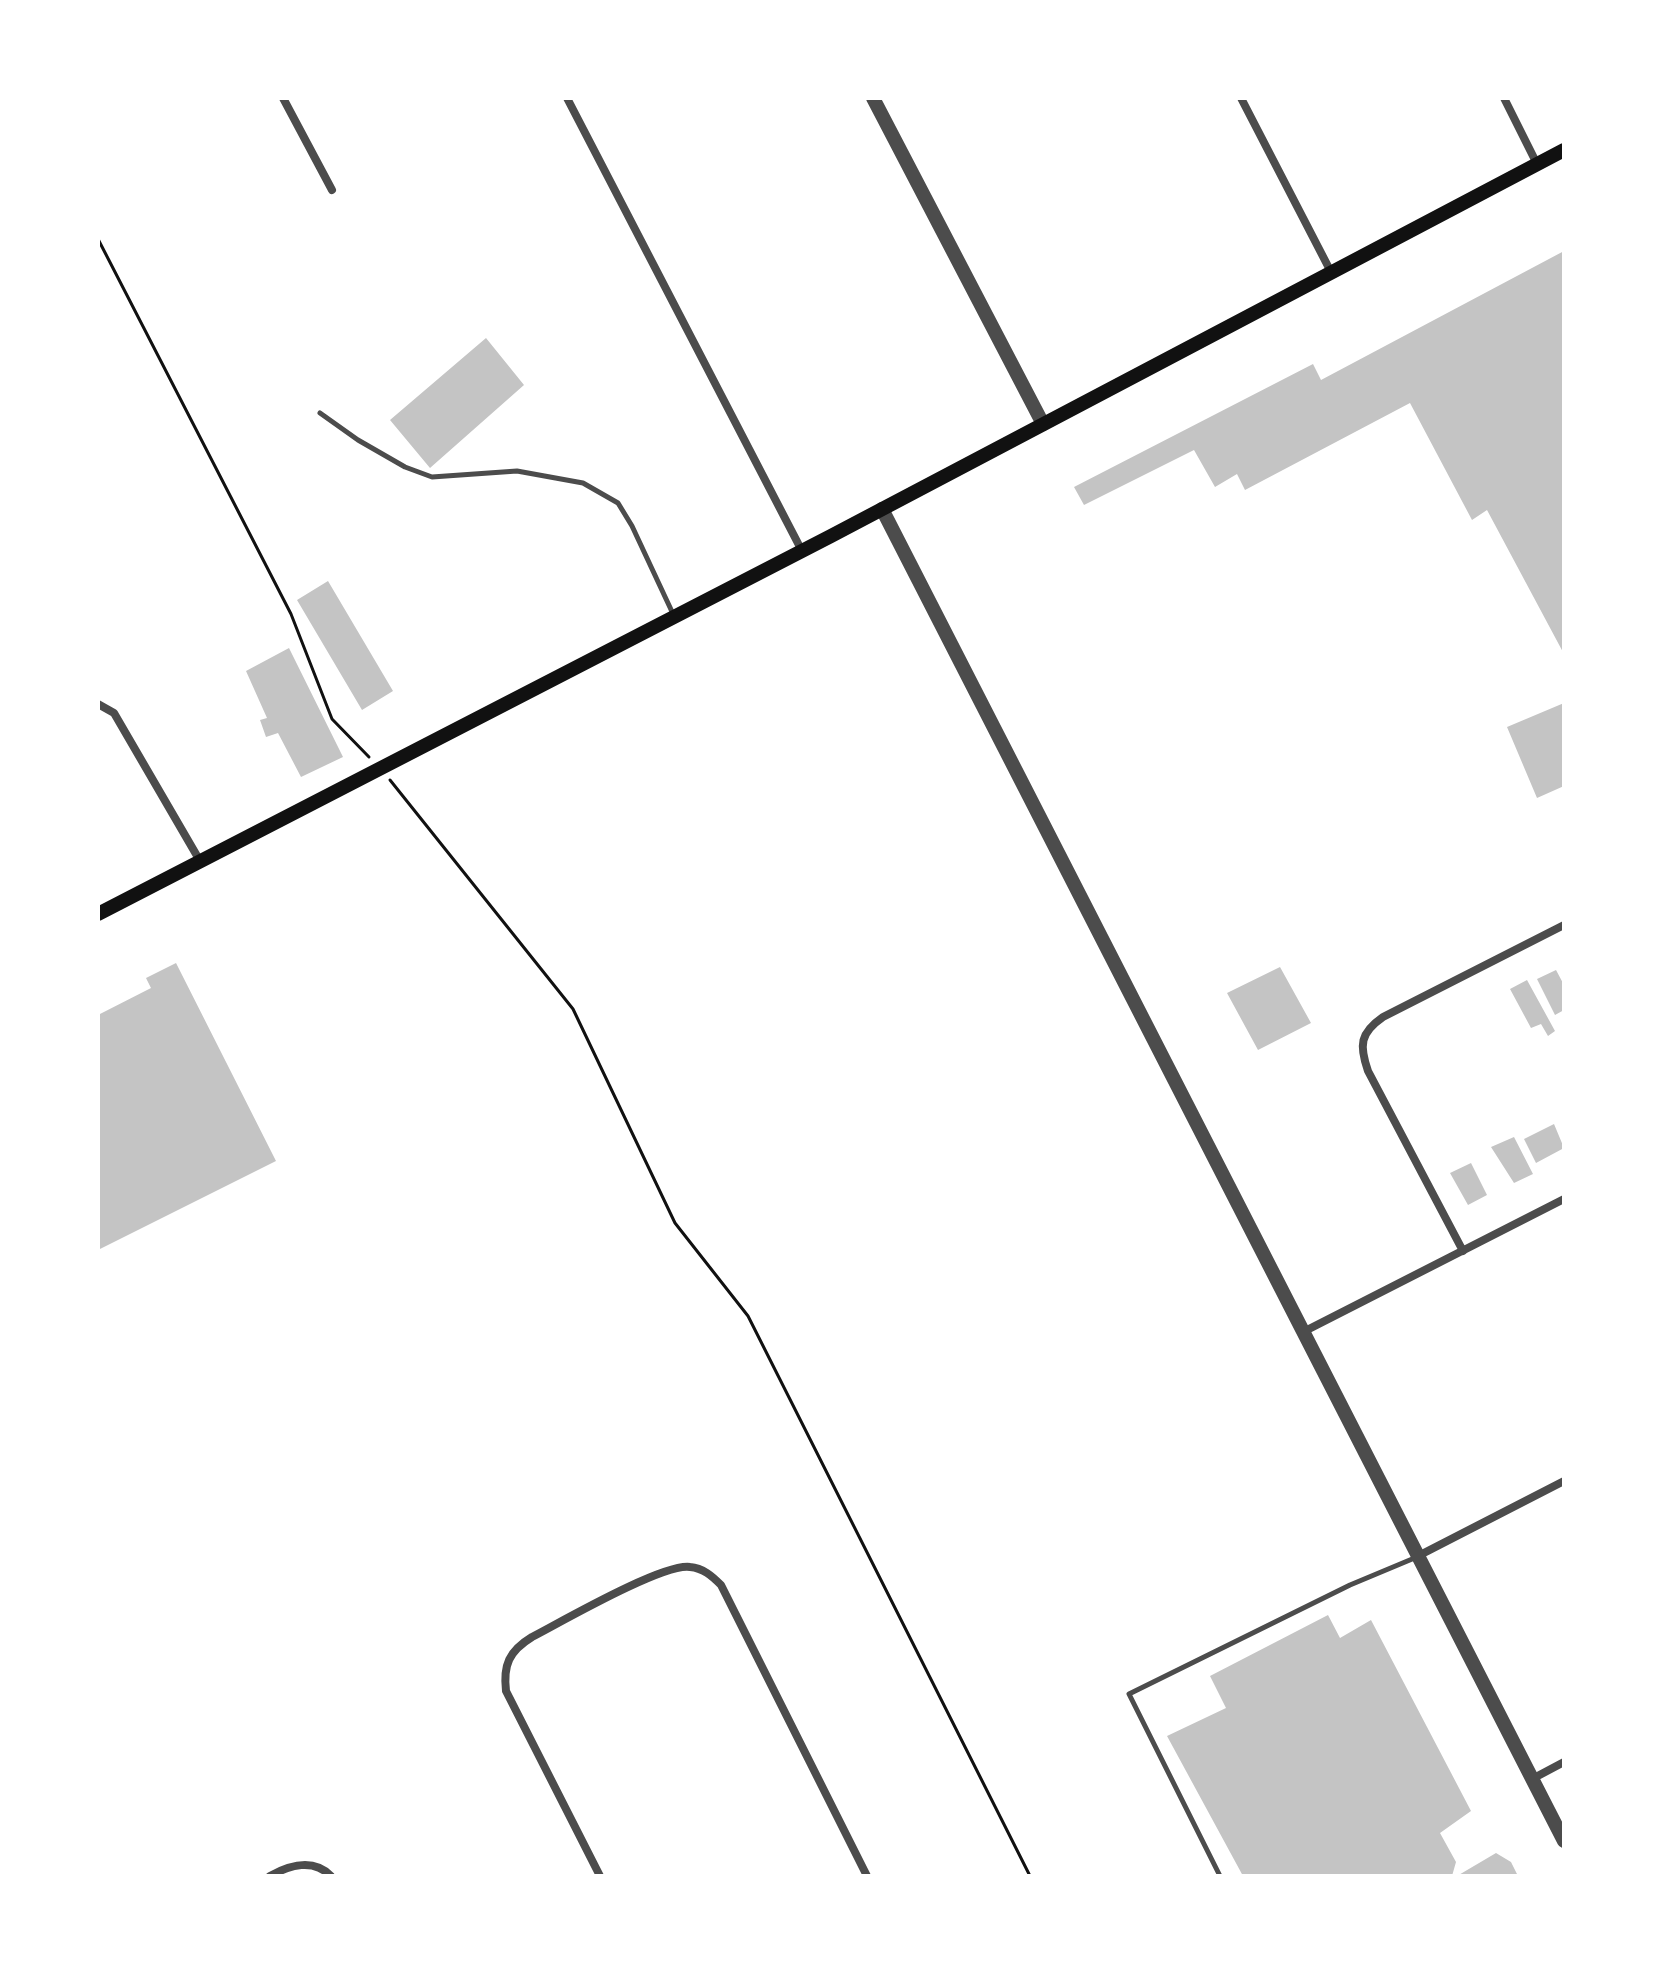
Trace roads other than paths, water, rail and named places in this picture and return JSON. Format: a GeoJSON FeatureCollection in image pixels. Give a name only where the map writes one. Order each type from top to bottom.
{"type":"FeatureCollection","features":[{"type":"Feature","properties":{"kind":"main road"},"geometry":{"type":"LineString","coordinates":[[98,914],[802,551],[1564,150]]}},
{"type":"Feature","properties":{"kind":"street"},"geometry":{"type":"LineString","coordinates":[[283,98],[332,190]]}},
{"type":"Feature","properties":{"kind":"street"},"geometry":{"type":"LineString","coordinates":[[567,98],[802,551]]}},
{"type":"Feature","properties":{"kind":"street"},"geometry":{"type":"LineString","coordinates":[[873,98],[1043,424]]}},
{"type":"Feature","properties":{"kind":"street"},"geometry":{"type":"LineString","coordinates":[[1241,98],[1331,272]]}},
{"type":"Feature","properties":{"kind":"street"},"geometry":{"type":"LineString","coordinates":[[1504,98],[1537,164]]}},
{"type":"Feature","properties":{"kind":"street"},"geometry":{"type":"LineString","coordinates":[[882,509],[1564,1841]]}},
{"type":"Feature","properties":{"kind":"street"},"geometry":{"type":"LineString","coordinates":[[98,704],[114,713],[200,861]]}},
{"type":"Feature","properties":{"kind":"street"},"geometry":{"type":"LineString","coordinates":[[1463,1251],[1368,1071],[1362,1055],[1362,1042],[1370,1025],[1383,1017],[1564,925]]}},
{"type":"Feature","properties":{"kind":"street"},"geometry":{"type":"LineString","coordinates":[[1303,1332],[1564,1199]]}},
{"type":"Feature","properties":{"kind":"street"},"geometry":{"type":"LineString","coordinates":[[1418,1556],[1564,1481]]}},
{"type":"Feature","properties":{"kind":"street"},"geometry":{"type":"LineString","coordinates":[[600,1876],[506,1691],[504,1674],[508,1658],[532,1637],[655,1574],[687,1566],[701,1569],[721,1585],[867,1876]]}},
{"type":"Feature","properties":{"kind":"street"},"geometry":{"type":"LineString","coordinates":[[1532,1779],[1564,1762]]}},
{"type":"Feature","properties":{"kind":"street"},"geometry":{"type":"LineString","coordinates":[[270,1876],[297,1865],[313,1864],[331,1876]]}},
{"type":"Feature","properties":{"kind":"lane"},"geometry":{"type":"LineString","coordinates":[[320,413],[358,440],[405,467],[432,477],[517,471],[583,483],[618,503],[632,526],[674,617]]}},
{"type":"Feature","properties":{"kind":"lane"},"geometry":{"type":"LineString","coordinates":[[1220,1876],[1129,1694],[1350,1585],[1418,1556]]}}]}
